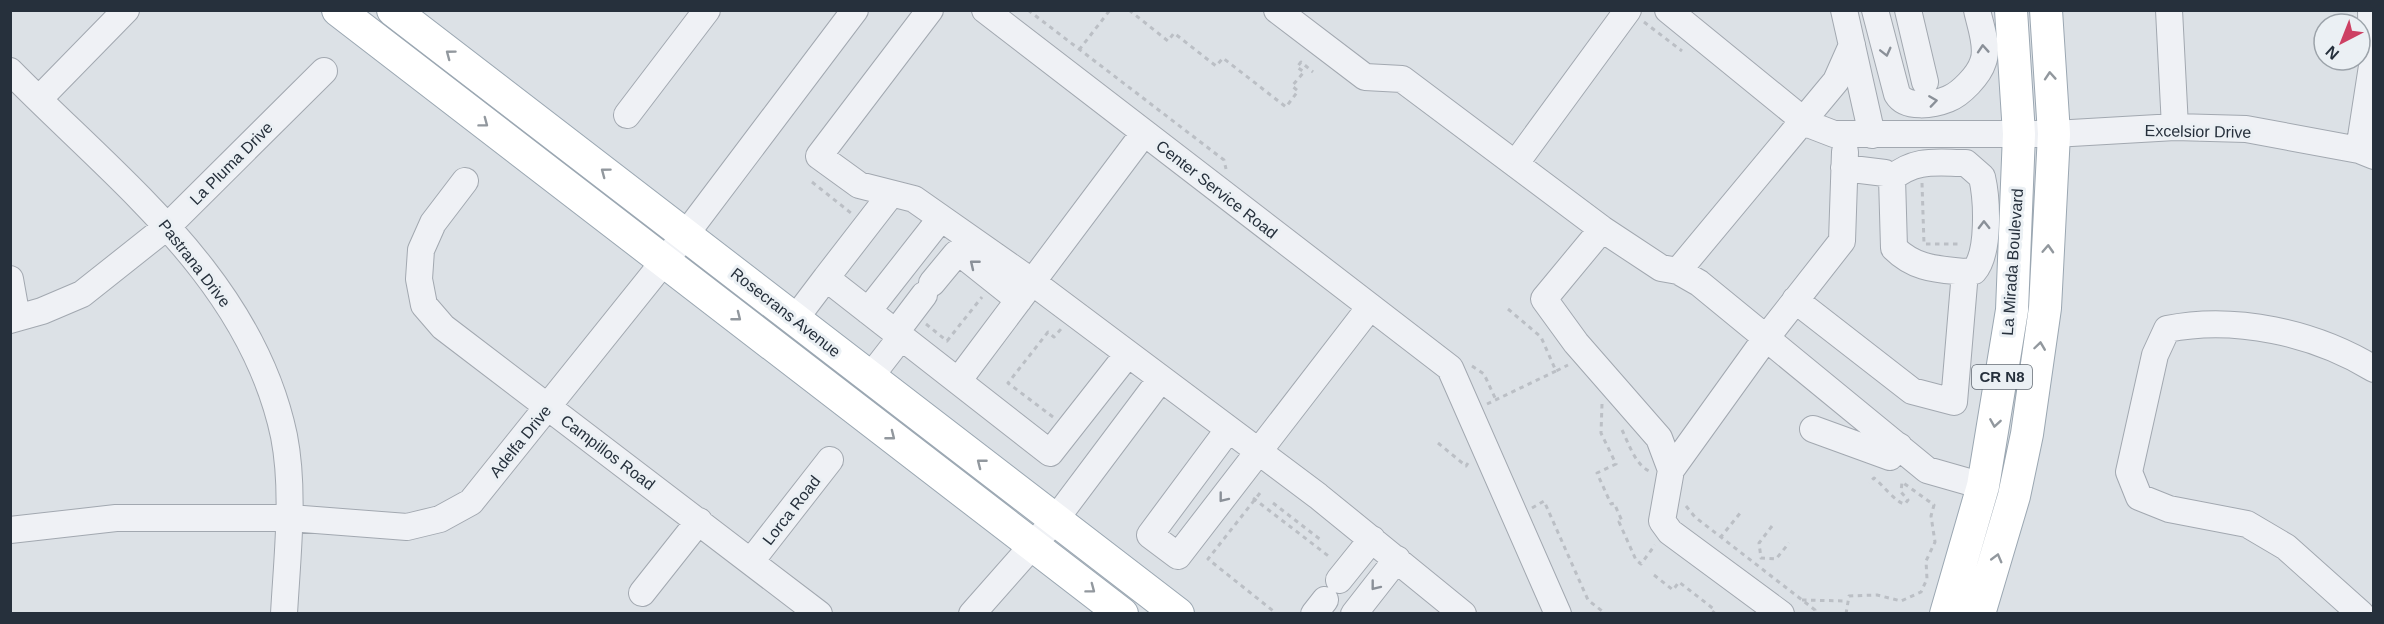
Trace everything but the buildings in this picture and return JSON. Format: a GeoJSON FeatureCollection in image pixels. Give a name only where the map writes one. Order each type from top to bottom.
{"type":"FeatureCollection","features":[{"type":"Feature","properties":{"kind":"main road","name":"Rosecrans Avenue"},"geometry":{"type":"LineString","coordinates":[[338,10],[1122,614]]}},
{"type":"Feature","properties":{"kind":"main road","name":"Rosecrans Avenue"},"geometry":{"type":"LineString","coordinates":[[393,10],[1178,614]]}},
{"type":"Feature","properties":{"kind":"main road","name":"La Mirada Boulevard"},"geometry":{"type":"LineString","coordinates":[[1946,614],[1983,486],[2012,310],[2019,135],[2011,10]]}},
{"type":"Feature","properties":{"kind":"main road","name":"La Mirada Boulevard"},"geometry":{"type":"LineString","coordinates":[[1980,614],[1997,559],[2027,434],[2045,308],[2054,134],[2046,10]]}},
{"type":"Feature","properties":{"kind":"street"},"geometry":{"type":"LineString","coordinates":[[39,99],[126,10]]}},
{"type":"Feature","properties":{"kind":"street"},"geometry":{"type":"LineString","coordinates":[[627,115],[707,10]]}},
{"type":"Feature","properties":{"kind":"street","name":"Adelfa Drive"},"geometry":{"type":"LineString","coordinates":[[10,530],[116,518],[290,518],[407,527],[440,519],[471,502],[686,234],[855,10]]}},
{"type":"Feature","properties":{"kind":"street"},"geometry":{"type":"LineString","coordinates":[[930,10],[819,156],[859,185],[914,199],[941,218],[1026,292]]}},
{"type":"Feature","properties":{"kind":"street","name":"Center Service Road"},"geometry":{"type":"LineString","coordinates":[[985,10],[1450,368],[1553,611]]}},
{"type":"Feature","properties":{"kind":"street"},"geometry":{"type":"LineString","coordinates":[[1277,10],[1365,77],[1402,79],[1602,229],[1661,268],[1678,271],[1699,283],[1927,470],[1983,486]]}},
{"type":"Feature","properties":{"kind":"street","name":"Excelsior Drive"},"geometry":{"type":"LineString","coordinates":[[1668,10],[1802,120],[1834,134],[2019,135],[2175,127],[2246,129],[2366,153]]}},
{"type":"Feature","properties":{"kind":"street"},"geometry":{"type":"LineString","coordinates":[[1844,10],[1872,135]]}},
{"type":"Feature","properties":{"kind":"street"},"geometry":{"type":"LineString","coordinates":[[1875,10],[1897,94],[1902,102],[1908,105],[1948,99],[1975,75],[1984,61],[1985,48],[1977,10]]}},
{"type":"Feature","properties":{"kind":"street"},"geometry":{"type":"LineString","coordinates":[[1908,10],[1925,81]]}},
{"type":"Feature","properties":{"kind":"street"},"geometry":{"type":"LineString","coordinates":[[2169,10],[2175,127]]}},
{"type":"Feature","properties":{"kind":"street"},"geometry":{"type":"LineString","coordinates":[[2366,153],[2372,66],[2371,10]]}},
{"type":"Feature","properties":{"kind":"street"},"geometry":{"type":"LineString","coordinates":[[1516,163],[1634,15]]}},
{"type":"Feature","properties":{"kind":"street"},"geometry":{"type":"LineString","coordinates":[[1678,271],[1836,81],[1852,45]]}},
{"type":"Feature","properties":{"kind":"street","name":"Pastrana Drive"},"geometry":{"type":"LineString","coordinates":[[10,71],[169,225],[229,303],[252,347],[271,393],[284,438],[290,518],[284,614]]}},
{"type":"Feature","properties":{"kind":"street","name":"La Pluma Drive"},"geometry":{"type":"LineString","coordinates":[[14,319],[42,311],[82,294],[169,225],[324,71]]}},
{"type":"Feature","properties":{"kind":"street"},"geometry":{"type":"LineString","coordinates":[[958,381],[1144,133]]}},
{"type":"Feature","properties":{"kind":"street"},"geometry":{"type":"LineString","coordinates":[[1663,473],[1842,241],[1846,135]]}},
{"type":"Feature","properties":{"kind":"street"},"geometry":{"type":"LineString","coordinates":[[1922,163],[1966,163],[1982,177],[1985,249],[1974,271],[1921,267],[1906,260],[1894,249],[1892,178],[1905,166],[1922,163]]}},
{"type":"Feature","properties":{"kind":"street"},"geometry":{"type":"LineString","coordinates":[[1844,168],[1885,173],[1892,178]]}},
{"type":"Feature","properties":{"kind":"street","name":"Campillos Road"},"geometry":{"type":"LineString","coordinates":[[465,182],[433,223],[421,250],[418,279],[424,305],[443,327],[819,614]]}},
{"type":"Feature","properties":{"kind":"street"},"geometry":{"type":"LineString","coordinates":[[795,319],[891,194]]}},
{"type":"Feature","properties":{"kind":"street"},"geometry":{"type":"LineString","coordinates":[[868,311],[941,218]]}},
{"type":"Feature","properties":{"kind":"street"},"geometry":{"type":"LineString","coordinates":[[1602,229],[1544,299],[1576,343],[1659,438],[1663,473],[1662,521],[1670,532],[1753,606],[1781,614]]}},
{"type":"Feature","properties":{"kind":"street"},"geometry":{"type":"LineString","coordinates":[[870,377],[928,289],[956,254],[966,257],[1127,355],[1372,539],[1463,614]]}},
{"type":"Feature","properties":{"kind":"street"},"geometry":{"type":"LineString","coordinates":[[1795,300],[1912,391],[1954,402],[1965,272]]}},
{"type":"Feature","properties":{"kind":"street"},"geometry":{"type":"LineString","coordinates":[[826,278],[1050,453],[1127,355]]}},
{"type":"Feature","properties":{"kind":"street"},"geometry":{"type":"LineString","coordinates":[[10,279],[14,319]]}},
{"type":"Feature","properties":{"kind":"street"},"geometry":{"type":"LineString","coordinates":[[1228,430],[1150,535],[1178,556],[1370,307]]}},
{"type":"Feature","properties":{"kind":"street"},"geometry":{"type":"LineString","coordinates":[[2361,614],[2286,547],[2247,524],[2169,509],[2139,497],[2129,472],[2155,356],[2167,329],[2196,323],[2268,330],[2308,339],[2350,355],[2373,369]]}},
{"type":"Feature","properties":{"kind":"street"},"geometry":{"type":"LineString","coordinates":[[972,614],[1055,519],[1160,380]]}},
{"type":"Feature","properties":{"kind":"street"},"geometry":{"type":"LineString","coordinates":[[1813,429],[1890,457],[1899,446]]}},
{"type":"Feature","properties":{"kind":"street","name":"Lorca Road"},"geometry":{"type":"LineString","coordinates":[[752,561],[830,460]]}},
{"type":"Feature","properties":{"kind":"street"},"geometry":{"type":"LineString","coordinates":[[642,593],[699,521]]}},
{"type":"Feature","properties":{"kind":"street"},"geometry":{"type":"LineString","coordinates":[[1329,589],[1372,539]]}},
{"type":"Feature","properties":{"kind":"street"},"geometry":{"type":"LineString","coordinates":[[1354,614],[1397,559]]}},
{"type":"Feature","properties":{"kind":"street"},"geometry":{"type":"LineString","coordinates":[[2367,614],[2373,606]]}},
{"type":"Feature","properties":{"kind":"path"},"geometry":{"type":"LineString","coordinates":[[1028,10],[1224,160],[1227,172]]}},
{"type":"Feature","properties":{"kind":"path"},"geometry":{"type":"LineString","coordinates":[[1079,50],[1110,10]]}},
{"type":"Feature","properties":{"kind":"path"},"geometry":{"type":"LineString","coordinates":[[1129,10],[1168,41],[1174,33],[1216,66],[1223,58],[1286,106],[1298,91],[1292,86],[1304,72],[1297,67],[1301,62],[1313,72]]}},
{"type":"Feature","properties":{"kind":"path"},"geometry":{"type":"LineString","coordinates":[[1634,15],[1686,54]]}},
{"type":"Feature","properties":{"kind":"path"},"geometry":{"type":"LineString","coordinates":[[1922,180],[1924,244],[1970,244]]}},
{"type":"Feature","properties":{"kind":"path"},"geometry":{"type":"LineString","coordinates":[[812,182],[856,217]]}},
{"type":"Feature","properties":{"kind":"path"},"geometry":{"type":"LineString","coordinates":[[923,323],[947,341],[984,294]]}},
{"type":"Feature","properties":{"kind":"path"},"geometry":{"type":"LineString","coordinates":[[1054,418],[1008,383],[1048,332],[1054,337],[1061,329],[1069,335]]}},
{"type":"Feature","properties":{"kind":"path"},"geometry":{"type":"LineString","coordinates":[[1483,406],[1556,371]]}},
{"type":"Feature","properties":{"kind":"path"},"geometry":{"type":"LineString","coordinates":[[1603,393],[1602,433],[1616,464],[1597,473],[1611,504],[1614,503],[1622,521],[1619,522],[1636,560],[1641,564],[1670,532]]}},
{"type":"Feature","properties":{"kind":"path"},"geometry":{"type":"LineString","coordinates":[[1024,404],[1028,399]]}},
{"type":"Feature","properties":{"kind":"path"},"geometry":{"type":"LineString","coordinates":[[1620,426],[1643,468],[1663,473]]}},
{"type":"Feature","properties":{"kind":"path"},"geometry":{"type":"LineString","coordinates":[[1438,443],[1466,466],[1472,459]]}},
{"type":"Feature","properties":{"kind":"path"},"geometry":{"type":"LineString","coordinates":[[1846,614],[1849,596],[1868,594],[1901,601],[1921,592],[1927,579],[1926,561],[1935,542],[1931,516],[1934,505],[1902,482],[1901,492],[1908,500],[1901,504],[1890,490],[1868,473]]}},
{"type":"Feature","properties":{"kind":"path"},"geometry":{"type":"LineString","coordinates":[[1869,483],[1877,479]]}},
{"type":"Feature","properties":{"kind":"path"},"geometry":{"type":"LineString","coordinates":[[1260,493],[1208,559],[1277,614]]}},
{"type":"Feature","properties":{"kind":"path"},"geometry":{"type":"LineString","coordinates":[[1687,499],[1686,505],[1689,511],[1815,610],[1815,614]]}},
{"type":"Feature","properties":{"kind":"path"},"geometry":{"type":"LineString","coordinates":[[1254,500],[1297,532],[1329,589]]}},
{"type":"Feature","properties":{"kind":"path"},"geometry":{"type":"LineString","coordinates":[[1526,500],[1530,509],[1544,501],[1588,600],[1606,614]]}},
{"type":"Feature","properties":{"kind":"path"},"geometry":{"type":"LineString","coordinates":[[1273,503],[1321,540]]}},
{"type":"Feature","properties":{"kind":"path"},"geometry":{"type":"LineString","coordinates":[[1720,537],[1741,512]]}},
{"type":"Feature","properties":{"kind":"path"},"geometry":{"type":"LineString","coordinates":[[1297,532],[1303,526]]}},
{"type":"Feature","properties":{"kind":"path"},"geometry":{"type":"LineString","coordinates":[[1756,565],[1761,558],[1759,543],[1772,526]]}},
{"type":"Feature","properties":{"kind":"path"},"geometry":{"type":"LineString","coordinates":[[1761,558],[1776,559],[1789,543]]}},
{"type":"Feature","properties":{"kind":"path"},"geometry":{"type":"LineString","coordinates":[[1654,575],[1673,590],[1679,582],[1715,610],[1712,614]]}},
{"type":"Feature","properties":{"kind":"path"},"geometry":{"type":"LineString","coordinates":[[1247,597],[1250,592]]}},
{"type":"Feature","properties":{"kind":"path"},"geometry":{"type":"LineString","coordinates":[[1802,600],[1847,601]]}}]}
